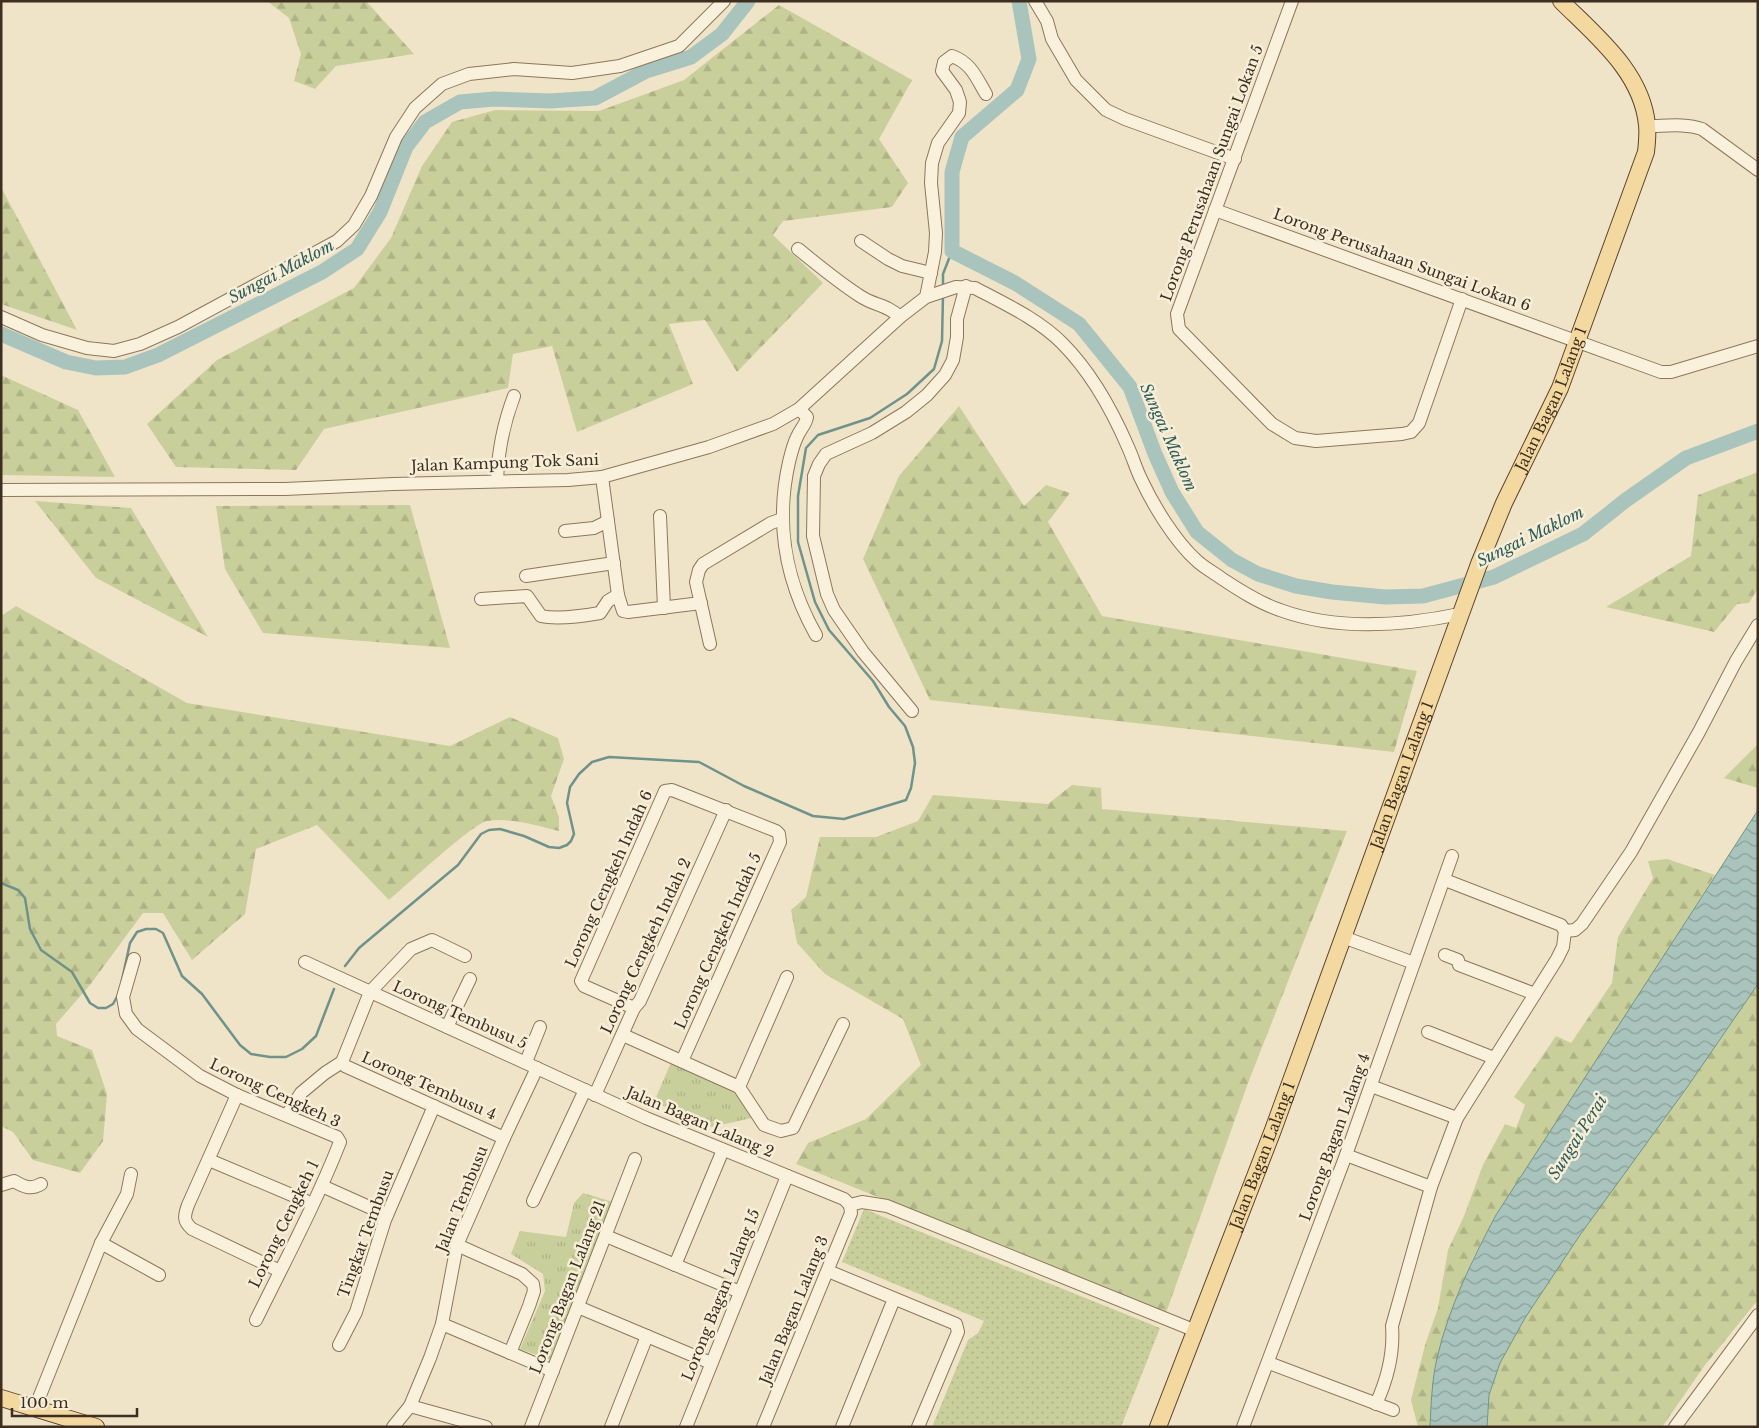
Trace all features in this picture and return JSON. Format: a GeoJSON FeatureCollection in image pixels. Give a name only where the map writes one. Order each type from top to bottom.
{"type":"FeatureCollection","features":[{"type":"Feature","properties":{"kind":"main road","name":"Jalan Bagan Lalang 1"},"geometry":{"type":"LineString","coordinates":[[1158,1427],[1273,1130],[1479,564],[1504,503],[1560,388],[1646,152],[1648,126],[1644,104],[1626,70],[1601,40],[1560,1]]}},
{"type":"Feature","properties":{"kind":"main road"},"geometry":{"type":"LineString","coordinates":[[1,1398],[96,1427]]}},
{"type":"Feature","properties":{"kind":"street"},"geometry":{"type":"LineString","coordinates":[[1,317],[42,335],[87,348],[114,351],[140,344],[178,327],[337,241],[354,225],[371,196],[396,137],[415,108],[442,84],[469,74],[507,70],[572,74],[620,66],[679,46],[724,1]]}},
{"type":"Feature","properties":{"kind":"street"},"geometry":{"type":"LineString","coordinates":[[1035,1],[1047,21],[1052,39],[1076,80],[1106,110],[1125,119],[1235,159]]}},
{"type":"Feature","properties":{"kind":"street","name":"Lorong Perusahaan Sungai Lokan 5"},"geometry":{"type":"LineString","coordinates":[[1292,1],[1177,314],[1179,329],[1272,424],[1295,438],[1316,441],[1411,432],[1419,423],[1462,299]]}},
{"type":"Feature","properties":{"kind":"street"},"geometry":{"type":"LineString","coordinates":[[929,297],[936,233],[930,183],[932,163],[938,143],[959,113],[960,102],[956,90],[942,71],[944,62],[952,56],[963,60],[986,94]]}},
{"type":"Feature","properties":{"kind":"street"},"geometry":{"type":"LineString","coordinates":[[1648,126],[1683,125],[1702,129],[1758,170]]}},
{"type":"Feature","properties":{"kind":"street","name":"Lorong Perusahaan Sungai Lokan 6"},"geometry":{"type":"LineString","coordinates":[[1215,210],[1661,372],[1671,372],[1758,346]]}},
{"type":"Feature","properties":{"kind":"street"},"geometry":{"type":"LineString","coordinates":[[861,241],[902,266],[931,273]]}},
{"type":"Feature","properties":{"kind":"street"},"geometry":{"type":"LineString","coordinates":[[798,249],[861,297],[891,309],[900,317]]}},
{"type":"Feature","properties":{"kind":"street"},"geometry":{"type":"LineString","coordinates":[[912,711],[863,652],[834,610],[813,536],[814,476],[826,454],[872,434],[906,412],[927,395],[945,375],[952,360],[957,337],[961,287],[976,288],[1032,320],[1061,342],[1080,364],[1108,406],[1141,479],[1171,531],[1196,560],[1239,591],[1280,610],[1331,623],[1402,622],[1435,619],[1461,612]]}},
{"type":"Feature","properties":{"kind":"street","name":"Jalan Kampung Tok Sani"},"geometry":{"type":"LineString","coordinates":[[1,490],[285,489],[568,480],[602,477],[709,448],[772,424],[799,409],[900,317],[929,297],[961,287]]}},
{"type":"Feature","properties":{"kind":"street"},"geometry":{"type":"LineString","coordinates":[[497,481],[498,454],[503,430],[514,396]]}},
{"type":"Feature","properties":{"kind":"street"},"geometry":{"type":"LineString","coordinates":[[799,409],[807,417],[791,454],[786,476],[782,519],[783,541],[796,593],[816,635]]}},
{"type":"Feature","properties":{"kind":"street"},"geometry":{"type":"LineString","coordinates":[[602,477],[618,595],[623,611],[628,612],[701,603]]}},
{"type":"Feature","properties":{"kind":"street"},"geometry":{"type":"LineString","coordinates":[[660,516],[664,608]]}},
{"type":"Feature","properties":{"kind":"street"},"geometry":{"type":"LineString","coordinates":[[710,644],[696,582],[698,570],[703,564],[771,523],[782,519]]}},
{"type":"Feature","properties":{"kind":"street"},"geometry":{"type":"LineString","coordinates":[[564,531],[594,528],[608,521]]}},
{"type":"Feature","properties":{"kind":"street"},"geometry":{"type":"LineString","coordinates":[[526,576],[614,563]]}},
{"type":"Feature","properties":{"kind":"street"},"geometry":{"type":"LineString","coordinates":[[481,599],[527,596],[541,616],[550,618],[600,613],[608,601],[618,595]]}},
{"type":"Feature","properties":{"kind":"street"},"geometry":{"type":"LineString","coordinates":[[1565,931],[1575,930],[1582,924],[1631,852],[1699,732],[1736,661],[1758,625]]}},
{"type":"Feature","properties":{"kind":"street","name":"Lorong Cengkeh Indah 6"},"geometry":{"type":"LineString","coordinates":[[634,1008],[584,986],[580,981],[661,798],[668,789],[726,810]]}},
{"type":"Feature","properties":{"kind":"street","name":"Lorong Cengkeh Indah 5"},"geometry":{"type":"LineString","coordinates":[[682,1061],[780,842],[779,834],[774,829],[726,810]]}},
{"type":"Feature","properties":{"kind":"street","name":"Lorong Cengkeh Indah 2"},"geometry":{"type":"LineString","coordinates":[[533,1201],[590,1092],[623,1035],[634,1008],[640,1001],[726,810]]}},
{"type":"Feature","properties":{"kind":"street","name":"Lorong Bagan Lalang 4"},"geometry":{"type":"LineString","coordinates":[[1243,1427],[1346,1156],[1452,856]]}},
{"type":"Feature","properties":{"kind":"street"},"geometry":{"type":"LineString","coordinates":[[1376,1404],[1382,1391],[1390,1360],[1393,1337],[1392,1326],[1431,1188],[1457,1118],[1563,947],[1565,931],[1561,925],[1445,880]]}},
{"type":"Feature","properties":{"kind":"street"},"geometry":{"type":"LineString","coordinates":[[1344,937],[1414,963]]}},
{"type":"Feature","properties":{"kind":"street"},"geometry":{"type":"LineString","coordinates":[[288,1115],[300,1093],[342,1062],[370,992],[410,949],[432,940],[464,956]]}},
{"type":"Feature","properties":{"kind":"street"},"geometry":{"type":"LineString","coordinates":[[1445,955],[1458,960],[1460,965],[1535,994]]}},
{"type":"Feature","properties":{"kind":"street","name":"Lorong Cengkeh 3"},"geometry":{"type":"LineString","coordinates":[[134,959],[123,998],[126,1014],[137,1029],[200,1076],[237,1095],[337,1137],[340,1142]]}},
{"type":"Feature","properties":{"kind":"street","name":"Lorong Tembusu 5"},"geometry":{"type":"LineString","coordinates":[[305,962],[532,1065]]}},
{"type":"Feature","properties":{"kind":"street"},"geometry":{"type":"LineString","coordinates":[[739,1087],[788,977]]}},
{"type":"Feature","properties":{"kind":"street"},"geometry":{"type":"LineString","coordinates":[[447,1027],[470,978]]}},
{"type":"Feature","properties":{"kind":"street"},"geometry":{"type":"LineString","coordinates":[[623,1035],[739,1087],[764,1125],[781,1132],[793,1128],[843,1024]]}},
{"type":"Feature","properties":{"kind":"street","name":"Jalan Tembusu"},"geometry":{"type":"LineString","coordinates":[[393,1427],[410,1406],[430,1358],[442,1324],[457,1245],[504,1138],[532,1065],[540,1027]]}},
{"type":"Feature","properties":{"kind":"street"},"geometry":{"type":"LineString","coordinates":[[1428,1032],[1494,1058]]}},
{"type":"Feature","properties":{"kind":"street","name":"Lorong Tembusu 4"},"geometry":{"type":"LineString","coordinates":[[342,1062],[345,1066],[504,1138]]}},
{"type":"Feature","properties":{"kind":"street","name":"Jalan Bagan Lalang 2"},"geometry":{"type":"LineString","coordinates":[[532,1065],[646,1118],[844,1199],[850,1205]]}},
{"type":"Feature","properties":{"kind":"street"},"geometry":{"type":"LineString","coordinates":[[1371,1086],[1457,1118]]}},
{"type":"Feature","properties":{"kind":"street"},"geometry":{"type":"LineString","coordinates":[[237,1095],[184,1216],[192,1229],[280,1271]]}},
{"type":"Feature","properties":{"kind":"street","name":"Tingkat Tembusu"},"geometry":{"type":"LineString","coordinates":[[339,1345],[356,1312],[387,1215],[434,1106]]}},
{"type":"Feature","properties":{"kind":"street","name":"Lorong Cengkeh 1"},"geometry":{"type":"LineString","coordinates":[[256,1320],[298,1237],[340,1142]]}},
{"type":"Feature","properties":{"kind":"street"},"geometry":{"type":"LineString","coordinates":[[675,1265],[723,1150]]}},
{"type":"Feature","properties":{"kind":"street"},"geometry":{"type":"LineString","coordinates":[[1346,1156],[1431,1188]]}},
{"type":"Feature","properties":{"kind":"street","name":"Lorong Bagan Lalang 21"},"geometry":{"type":"LineString","coordinates":[[531,1427],[636,1159]]}},
{"type":"Feature","properties":{"kind":"street"},"geometry":{"type":"LineString","coordinates":[[209,1160],[306,1201]]}},
{"type":"Feature","properties":{"kind":"street"},"geometry":{"type":"LineString","coordinates":[[35,1408],[101,1243],[127,1194],[131,1174]]}},
{"type":"Feature","properties":{"kind":"street","name":"Lorong Bagan Lalang 15"},"geometry":{"type":"LineString","coordinates":[[686,1427],[787,1176]]}},
{"type":"Feature","properties":{"kind":"street"},"geometry":{"type":"LineString","coordinates":[[1,1184],[14,1182],[23,1187],[34,1188],[41,1184]]}},
{"type":"Feature","properties":{"kind":"street"},"geometry":{"type":"LineString","coordinates":[[322,1186],[387,1215]]}},
{"type":"Feature","properties":{"kind":"street"},"geometry":{"type":"LineString","coordinates":[[850,1205],[862,1202],[887,1206],[1196,1331]]}},
{"type":"Feature","properties":{"kind":"street","name":"Jalan Bagan Lalang 3"},"geometry":{"type":"LineString","coordinates":[[763,1427],[851,1213],[850,1205]]}},
{"type":"Feature","properties":{"kind":"street"},"geometry":{"type":"LineString","coordinates":[[606,1236],[740,1292]]}},
{"type":"Feature","properties":{"kind":"street"},"geometry":{"type":"LineString","coordinates":[[101,1243],[159,1275]]}},
{"type":"Feature","properties":{"kind":"street"},"geometry":{"type":"LineString","coordinates":[[457,1245],[522,1274],[532,1284],[534,1290],[529,1306],[510,1353]]}},
{"type":"Feature","properties":{"kind":"street"},"geometry":{"type":"LineString","coordinates":[[828,1271],[956,1324],[958,1332],[918,1427]]}},
{"type":"Feature","properties":{"kind":"street"},"geometry":{"type":"LineString","coordinates":[[842,1427],[894,1299]]}},
{"type":"Feature","properties":{"kind":"street"},"geometry":{"type":"LineString","coordinates":[[578,1307],[711,1363]]}},
{"type":"Feature","properties":{"kind":"street"},"geometry":{"type":"LineString","coordinates":[[1675,1427],[1758,1315]]}},
{"type":"Feature","properties":{"kind":"street"},"geometry":{"type":"LineString","coordinates":[[442,1324],[553,1371]]}},
{"type":"Feature","properties":{"kind":"street"},"geometry":{"type":"LineString","coordinates":[[611,1427],[647,1336]]}},
{"type":"Feature","properties":{"kind":"street"},"geometry":{"type":"LineString","coordinates":[[1268,1363],[1392,1410]]}},
{"type":"Feature","properties":{"kind":"street"},"geometry":{"type":"LineString","coordinates":[[410,1406],[483,1426]]}},
{"type":"Feature","properties":{"kind":"green space"},"geometry":{"type":"Polygon","coordinates":[[[267,1],[366,1],[414,54],[336,66],[315,89],[294,81],[301,54],[289,18],[267,1]]]}},
{"type":"Feature","properties":{"kind":"green space"},"geometry":{"type":"Polygon","coordinates":[[[779,5],[912,80],[879,139],[908,183],[892,207],[783,221],[773,235],[823,283],[737,372],[705,320],[669,324],[693,384],[577,432],[552,346],[513,354],[508,388],[324,429],[296,470],[176,467],[147,424],[217,360],[354,288],[391,238],[422,166],[452,122],[495,110],[599,111],[684,80],[779,5]]]}},
{"type":"Feature","properties":{"kind":"green space"},"geometry":{"type":"Polygon","coordinates":[[[1,187],[77,330],[1,304],[1,187]]]}},
{"type":"Feature","properties":{"kind":"green space"},"geometry":{"type":"Polygon","coordinates":[[[1,375],[78,410],[115,477],[1,475],[1,375]]]}},
{"type":"Feature","properties":{"kind":"green space"},"geometry":{"type":"Polygon","coordinates":[[[959,406],[1024,506],[1046,485],[1070,493],[1048,522],[1102,616],[1417,671],[1394,752],[930,700],[863,559],[899,476],[959,406]]]}},
{"type":"Feature","properties":{"kind":"green space"},"geometry":{"type":"Polygon","coordinates":[[[1758,472],[1758,588],[1749,603],[1737,604],[1714,632],[1606,607],[1691,556],[1698,495],[1758,472]]]}},
{"type":"Feature","properties":{"kind":"green space"},"geometry":{"type":"Polygon","coordinates":[[[35,501],[131,508],[208,637],[96,578],[35,501]]]}},
{"type":"Feature","properties":{"kind":"green space"},"geometry":{"type":"Polygon","coordinates":[[[410,505],[450,648],[263,633],[225,569],[216,506],[410,505]]]}},
{"type":"Feature","properties":{"kind":"green space"},"geometry":{"type":"Polygon","coordinates":[[[16,606],[187,703],[450,746],[510,717],[558,738],[564,759],[551,796],[559,817],[559,831],[514,821],[487,821],[454,844],[389,900],[317,825],[256,849],[245,914],[192,960],[163,913],[143,913],[90,985],[56,1024],[57,1036],[92,1050],[107,1094],[103,1141],[80,1173],[33,1160],[13,1132],[1,1126],[1,616],[16,606]]]}},
{"type":"Feature","properties":{"kind":"green space"},"geometry":{"type":"Polygon","coordinates":[[[1758,744],[1758,788],[1724,778],[1758,744]]]}},
{"type":"Feature","properties":{"kind":"green space"},"geometry":{"type":"Polygon","coordinates":[[[1072,785],[1101,788],[1102,809],[1347,831],[1248,1083],[1166,1313],[796,1164],[808,1143],[866,1119],[921,1065],[903,1019],[825,974],[797,943],[791,910],[806,897],[820,837],[876,837],[918,821],[933,795],[1048,804],[1072,785]]]}},
{"type":"Feature","properties":{"kind":"green space"},"geometry":{"type":"Polygon","coordinates":[[[1667,859],[1715,875],[1596,1063],[1496,1215],[1473,1258],[1449,1317],[1437,1358],[1430,1427],[1418,1427],[1411,1400],[1425,1345],[1438,1308],[1448,1250],[1464,1216],[1483,1165],[1505,1124],[1516,1128],[1525,1105],[1514,1097],[1556,1036],[1571,1043],[1612,983],[1618,937],[1653,878],[1648,861],[1667,859]]]}},
{"type":"Feature","properties":{"kind":"green space"},"geometry":{"type":"Polygon","coordinates":[[[1758,984],[1758,1300],[1705,1365],[1662,1427],[1487,1427],[1489,1395],[1500,1363],[1525,1318],[1580,1235],[1688,1086],[1758,984]]]}},
{"type":"Feature","properties":{"kind":"green space"},"geometry":{"type":"Polygon","coordinates":[[[672,1060],[736,1088],[756,1117],[712,1127],[654,1102],[672,1060]]]}},
{"type":"Feature","properties":{"kind":"green space"},"geometry":{"type":"Polygon","coordinates":[[[583,1193],[613,1202],[550,1360],[520,1349],[545,1291],[543,1274],[511,1254],[520,1231],[566,1237],[574,1203],[583,1193]]]}},
{"type":"Feature","properties":{"kind":"green space"},"geometry":{"type":"Polygon","coordinates":[[[864,1209],[1160,1328],[1121,1427],[932,1427],[968,1340],[978,1333],[984,1321],[842,1262],[864,1209]]]}},
{"type":"Feature","properties":{"kind":"water","name":"Sungai Perai"},"geometry":{"type":"Polygon","coordinates":[[[1758,810],[1758,984],[1688,1086],[1580,1235],[1525,1318],[1500,1363],[1489,1395],[1487,1427],[1430,1427],[1434,1375],[1442,1339],[1462,1284],[1496,1215],[1758,810]]]}},
{"type":"Feature","properties":{"kind":"waterway","name":"Sungai Maklom"},"geometry":{"type":"LineString","coordinates":[[1,334],[66,362],[96,368],[125,367],[158,355],[322,272],[357,249],[380,212],[406,147],[425,122],[460,102],[494,99],[550,101],[595,98],[646,71],[691,57],[722,34],[748,1]]}},
{"type":"Feature","properties":{"kind":"waterway","name":"Sungai Maklom"},"geometry":{"type":"LineString","coordinates":[[1019,1],[1029,59],[1017,90],[962,137],[952,172],[952,251],[1015,283],[1079,324],[1130,387],[1155,454],[1172,492],[1197,532],[1232,560],[1258,574],[1296,586],[1332,592],[1385,597],[1423,596],[1494,577],[1583,534],[1626,500],[1686,458],[1758,431]]}},
{"type":"Feature","properties":{"kind":"waterway"},"geometry":{"type":"LineString","coordinates":[[943,287],[943,274],[952,251]]}},
{"type":"Feature","properties":{"kind":"waterway"},"geometry":{"type":"LineString","coordinates":[[345,966],[359,948],[458,865],[481,834],[489,830],[500,829],[524,836],[549,847],[559,848],[567,845],[574,834],[567,803],[570,787],[579,774],[592,762],[609,757],[699,762],[744,786],[813,816],[844,819],[906,800],[911,788],[915,763],[913,747],[905,726],[889,707],[873,681],[829,630],[815,602],[798,542],[798,496],[806,448],[818,435],[870,418],[907,394],[934,369],[942,341],[943,295]]}},
{"type":"Feature","properties":{"kind":"waterway"},"geometry":{"type":"LineString","coordinates":[[1,883],[18,890],[25,898],[30,929],[41,950],[72,972],[90,1003],[98,1008],[106,1008],[113,1004],[118,995]]}},
{"type":"Feature","properties":{"kind":"waterway"},"geometry":{"type":"LineString","coordinates":[[122,980],[130,943],[137,932],[146,929],[156,929],[163,933],[182,976],[202,994],[240,1045],[251,1054],[270,1057],[286,1057],[302,1049],[316,1036],[334,989]]}}]}
